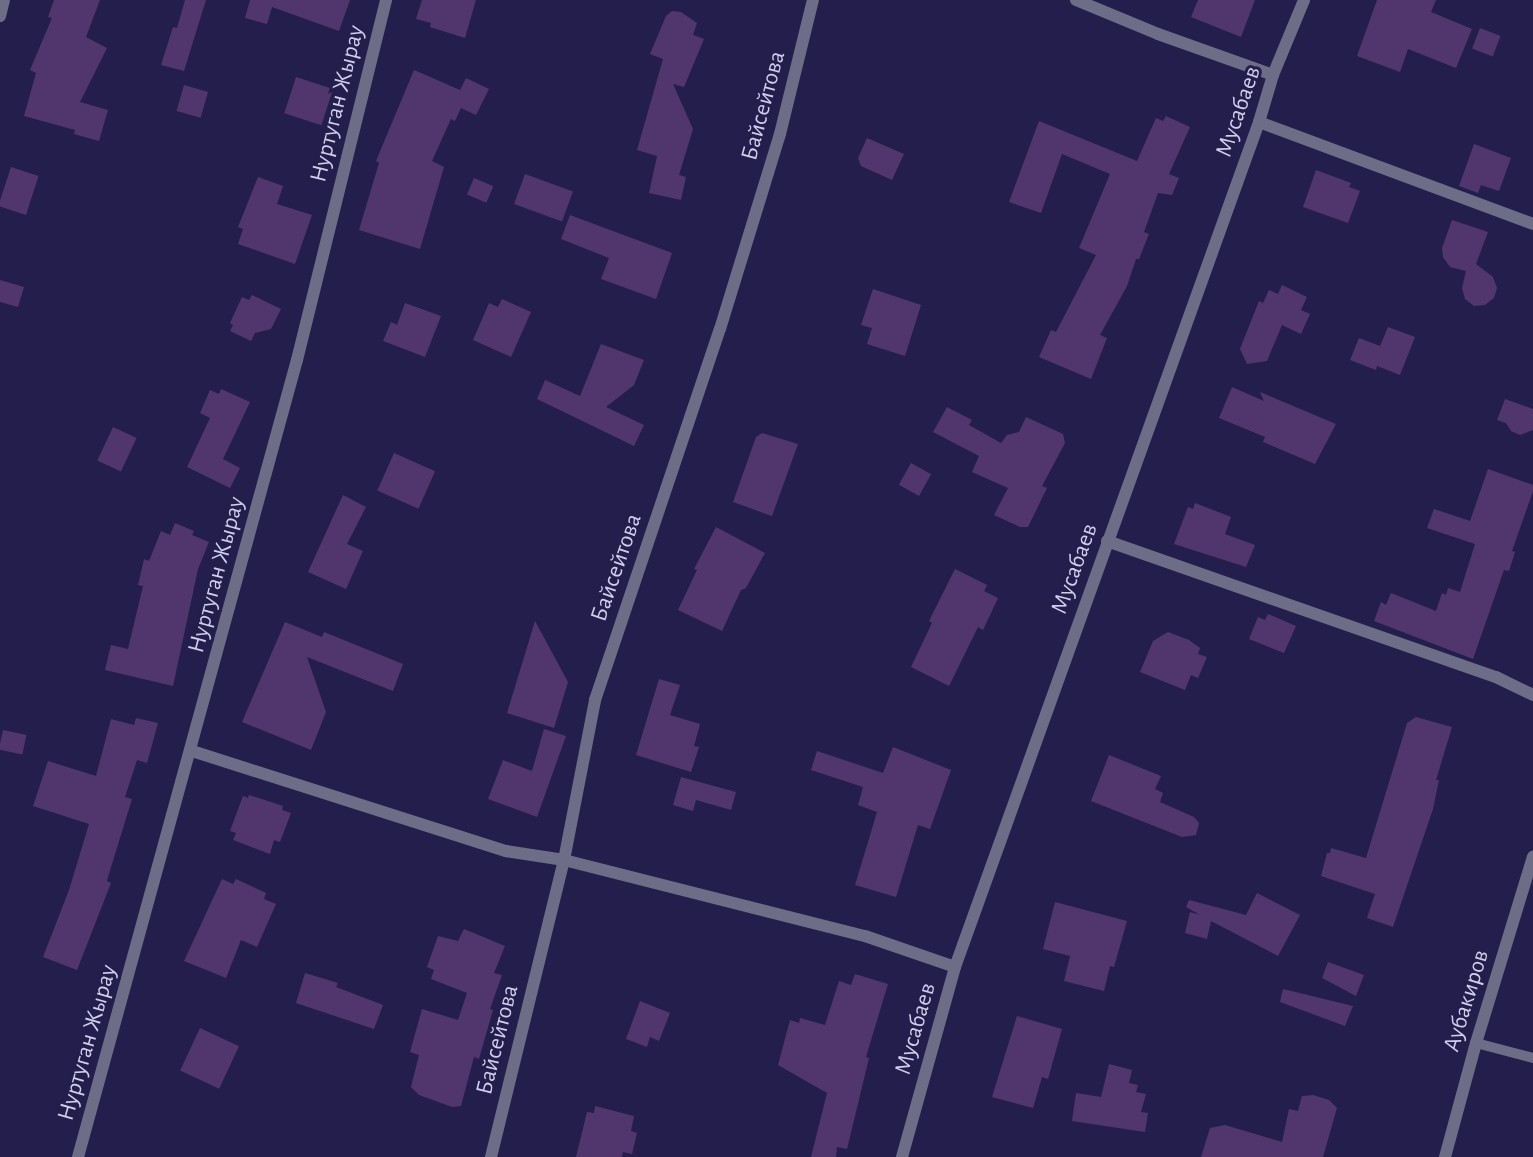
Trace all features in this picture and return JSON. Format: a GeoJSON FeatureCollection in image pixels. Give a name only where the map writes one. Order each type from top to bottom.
{"type":"FeatureCollection","features":[{"type":"Feature","properties":{"kind":"street"},"geometry":{"type":"LineString","coordinates":[[0,16],[4,0]]}},
{"type":"Feature","properties":{"kind":"street","name":"Нуртуган Жырау"},"geometry":{"type":"LineString","coordinates":[[78,1157],[192,751],[297,360],[386,0]]}},
{"type":"Feature","properties":{"kind":"street","name":"Байсейтова"},"geometry":{"type":"LineString","coordinates":[[490,1157],[564,860],[595,700],[726,308],[780,134],[812,0]]}},
{"type":"Feature","properties":{"kind":"street"},"geometry":{"type":"LineString","coordinates":[[1076,0],[1158,34],[1273,75]]}},
{"type":"Feature","properties":{"kind":"street","name":"Мусабаев"},"geometry":{"type":"LineString","coordinates":[[902,1157],[955,967],[1259,122],[1273,75],[1304,0]]}},
{"type":"Feature","properties":{"kind":"street"},"geometry":{"type":"LineString","coordinates":[[1259,122],[1533,224]]}},
{"type":"Feature","properties":{"kind":"street"},"geometry":{"type":"LineString","coordinates":[[1107,542],[1496,677],[1533,695]]}},
{"type":"Feature","properties":{"kind":"street"},"geometry":{"type":"LineString","coordinates":[[192,751],[506,851],[564,860],[865,936],[955,967]]}},
{"type":"Feature","properties":{"kind":"street","name":"Аубакиров"},"geometry":{"type":"LineString","coordinates":[[1445,1157],[1476,1042],[1533,857]]}},
{"type":"Feature","properties":{"kind":"lane"},"geometry":{"type":"LineString","coordinates":[[1476,1042],[1533,1059]]}},
{"type":"Feature","properties":{"kind":"building"},"geometry":{"type":"Polygon","coordinates":[[[54,0],[100,0],[86,37],[107,48],[80,102],[108,110],[99,141],[74,134],[75,130],[24,116],[36,73],[30,70],[52,18],[48,17],[54,0]]]}},
{"type":"Feature","properties":{"kind":"building"},"geometry":{"type":"Polygon","coordinates":[[[185,0],[206,0],[184,71],[161,65],[173,27],[177,28],[185,0]]]}},
{"type":"Feature","properties":{"kind":"building"},"geometry":{"type":"Polygon","coordinates":[[[250,0],[350,0],[339,31],[272,7],[267,24],[245,18],[250,0]]]}},
{"type":"Feature","properties":{"kind":"building"},"geometry":{"type":"Polygon","coordinates":[[[422,0],[476,0],[465,38],[430,27],[431,23],[416,19],[422,0]]]}},
{"type":"Feature","properties":{"kind":"building"},"geometry":{"type":"Polygon","coordinates":[[[1198,0],[1255,0],[1241,37],[1191,17],[1198,0]]]}},
{"type":"Feature","properties":{"kind":"building"},"geometry":{"type":"Polygon","coordinates":[[[1377,0],[1436,0],[1431,12],[1472,29],[1456,68],[1408,49],[1400,72],[1357,56],[1377,0]]]}},
{"type":"Feature","properties":{"kind":"building"},"geometry":{"type":"Polygon","coordinates":[[[672,11],[681,12],[697,23],[693,35],[704,39],[684,87],[673,84],[693,129],[679,175],[686,177],[681,200],[649,193],[657,156],[637,150],[663,59],[650,54],[666,16],[672,11]]]}},
{"type":"Feature","properties":{"kind":"building"},"geometry":{"type":"Polygon","coordinates":[[[1480,28],[1501,36],[1493,56],[1472,49],[1480,28]]]}},
{"type":"Feature","properties":{"kind":"building"},"geometry":{"type":"Polygon","coordinates":[[[414,70],[460,90],[466,78],[489,89],[476,115],[461,108],[455,121],[451,119],[432,161],[444,167],[420,249],[359,230],[379,163],[376,161],[414,70]]]}},
{"type":"Feature","properties":{"kind":"building"},"geometry":{"type":"Polygon","coordinates":[[[296,77],[333,89],[321,125],[284,113],[296,77]]]}},
{"type":"Feature","properties":{"kind":"building"},"geometry":{"type":"Polygon","coordinates":[[[184,85],[208,92],[201,118],[177,111],[184,85]]]}},
{"type":"Feature","properties":{"kind":"building"},"geometry":{"type":"Polygon","coordinates":[[[1166,116],[1190,127],[1169,174],[1179,178],[1172,195],[1158,193],[1144,232],[1149,234],[1139,259],[1136,259],[1127,286],[1100,335],[1107,338],[1091,379],[1039,357],[1051,330],[1056,332],[1096,255],[1079,248],[1110,174],[1062,154],[1041,213],[1009,202],[1039,121],[1137,161],[1156,118],[1163,121],[1166,116]]]}},
{"type":"Feature","properties":{"kind":"building"},"geometry":{"type":"Polygon","coordinates":[[[867,138],[904,154],[892,180],[861,166],[858,158],[867,138]]]}},
{"type":"Feature","properties":{"kind":"building"},"geometry":{"type":"Polygon","coordinates":[[[1474,144],[1511,158],[1499,191],[1481,185],[1478,193],[1459,186],[1474,144]]]}},
{"type":"Feature","properties":{"kind":"building"},"geometry":{"type":"Polygon","coordinates":[[[11,167],[39,176],[26,215],[0,207],[11,167]]]}},
{"type":"Feature","properties":{"kind":"building"},"geometry":{"type":"Polygon","coordinates":[[[1316,170],[1351,183],[1349,187],[1360,191],[1348,223],[1303,207],[1316,170]]]}},
{"type":"Feature","properties":{"kind":"building"},"geometry":{"type":"Polygon","coordinates":[[[525,174],[573,191],[562,222],[514,204],[525,174]]]}},
{"type":"Feature","properties":{"kind":"building"},"geometry":{"type":"Polygon","coordinates":[[[258,177],[283,186],[277,204],[312,215],[295,264],[238,244],[243,229],[238,227],[258,177]]]}},
{"type":"Feature","properties":{"kind":"building"},"geometry":{"type":"Polygon","coordinates":[[[474,178],[493,186],[486,203],[467,195],[474,178]]]}},
{"type":"Feature","properties":{"kind":"building"},"geometry":{"type":"Polygon","coordinates":[[[570,215],[672,253],[656,299],[601,279],[609,258],[561,239],[570,215]]]}},
{"type":"Feature","properties":{"kind":"building"},"geometry":{"type":"Polygon","coordinates":[[[1452,220],[1488,232],[1476,264],[1493,277],[1497,288],[1494,298],[1485,305],[1474,306],[1465,299],[1462,288],[1466,271],[1450,267],[1443,257],[1442,248],[1452,220]]]}},
{"type":"Feature","properties":{"kind":"building"},"geometry":{"type":"Polygon","coordinates":[[[0,280],[24,287],[18,307],[0,302],[0,280]]]}},
{"type":"Feature","properties":{"kind":"building"},"geometry":{"type":"Polygon","coordinates":[[[1282,285],[1307,297],[1301,310],[1310,314],[1301,334],[1282,325],[1267,361],[1247,364],[1240,349],[1259,301],[1263,303],[1269,290],[1278,294],[1282,285]]]}},
{"type":"Feature","properties":{"kind":"building"},"geometry":{"type":"Polygon","coordinates":[[[873,289],[921,305],[905,356],[867,344],[872,328],[861,325],[873,289]]]}},
{"type":"Feature","properties":{"kind":"building"},"geometry":{"type":"Polygon","coordinates":[[[252,295],[281,309],[271,329],[255,333],[251,341],[230,331],[233,325],[230,323],[242,297],[249,300],[252,295]]]}},
{"type":"Feature","properties":{"kind":"building"},"geometry":{"type":"Polygon","coordinates":[[[502,299],[531,312],[511,357],[473,340],[489,303],[498,307],[502,299]]]}},
{"type":"Feature","properties":{"kind":"building"},"geometry":{"type":"Polygon","coordinates":[[[405,303],[441,316],[425,357],[383,341],[391,322],[397,325],[405,303]]]}},
{"type":"Feature","properties":{"kind":"building"},"geometry":{"type":"Polygon","coordinates":[[[1388,327],[1415,337],[1400,375],[1377,366],[1376,370],[1350,360],[1359,338],[1380,346],[1388,327]]]}},
{"type":"Feature","properties":{"kind":"building"},"geometry":{"type":"Polygon","coordinates":[[[601,344],[644,360],[634,385],[606,407],[644,425],[634,446],[537,399],[545,380],[580,396],[601,344]]]}},
{"type":"Feature","properties":{"kind":"building"},"geometry":{"type":"Polygon","coordinates":[[[1232,387],[1264,401],[1260,392],[1336,424],[1315,464],[1263,442],[1265,437],[1219,418],[1232,387]]]}},
{"type":"Feature","properties":{"kind":"building"},"geometry":{"type":"Polygon","coordinates":[[[221,389],[250,402],[223,459],[240,468],[230,488],[187,467],[210,418],[200,413],[210,390],[219,394],[221,389]]]}},
{"type":"Feature","properties":{"kind":"building"},"geometry":{"type":"Polygon","coordinates":[[[1505,399],[1533,409],[1533,430],[1520,435],[1511,431],[1506,423],[1497,420],[1505,399]]]}},
{"type":"Feature","properties":{"kind":"building"},"geometry":{"type":"Polygon","coordinates":[[[947,407],[972,420],[969,425],[1001,443],[1007,435],[1019,432],[1026,417],[1063,434],[1065,443],[1042,486],[1047,488],[1028,527],[1020,527],[994,515],[1008,488],[972,472],[979,456],[933,432],[947,407]]]}},
{"type":"Feature","properties":{"kind":"building"},"geometry":{"type":"Polygon","coordinates":[[[113,427],[137,438],[121,472],[97,461],[113,427]]]}},
{"type":"Feature","properties":{"kind":"building"},"geometry":{"type":"Polygon","coordinates":[[[762,433],[798,444],[772,516],[733,502],[756,437],[762,433]]]}},
{"type":"Feature","properties":{"kind":"building"},"geometry":{"type":"Polygon","coordinates":[[[394,453],[435,471],[418,509],[377,490],[394,453]]]}},
{"type":"Feature","properties":{"kind":"building"},"geometry":{"type":"Polygon","coordinates":[[[911,463],[931,474],[919,496],[899,485],[911,463]]]}},
{"type":"Feature","properties":{"kind":"building"},"geometry":{"type":"Polygon","coordinates":[[[1488,469],[1533,485],[1533,491],[1512,551],[1515,552],[1509,571],[1504,570],[1473,659],[1374,621],[1381,602],[1386,605],[1391,593],[1436,611],[1442,593],[1446,595],[1448,588],[1460,592],[1475,544],[1427,528],[1434,509],[1470,521],[1488,469]]]}},
{"type":"Feature","properties":{"kind":"building"},"geometry":{"type":"Polygon","coordinates":[[[343,495],[366,507],[347,544],[363,551],[346,589],[308,572],[343,495]]]}},
{"type":"Feature","properties":{"kind":"building"},"geometry":{"type":"Polygon","coordinates":[[[1195,503],[1231,517],[1225,534],[1255,545],[1246,567],[1174,544],[1188,507],[1193,509],[1195,503]]]}},
{"type":"Feature","properties":{"kind":"building"},"geometry":{"type":"Polygon","coordinates":[[[175,523],[194,531],[192,535],[209,542],[198,569],[173,686],[105,670],[111,645],[128,649],[143,586],[138,585],[144,559],[149,561],[161,531],[170,535],[175,523]]]}},
{"type":"Feature","properties":{"kind":"building"},"geometry":{"type":"Polygon","coordinates":[[[716,527],[765,553],[746,588],[741,590],[722,631],[678,610],[697,570],[694,569],[716,527]]]}},
{"type":"Feature","properties":{"kind":"building"},"geometry":{"type":"Polygon","coordinates":[[[955,569],[987,585],[984,591],[998,598],[983,630],[978,627],[949,686],[911,667],[932,623],[929,621],[955,569]]]}},
{"type":"Feature","properties":{"kind":"building"},"geometry":{"type":"Polygon","coordinates":[[[1268,614],[1296,626],[1284,653],[1249,639],[1258,617],[1265,620],[1268,614]]]}},
{"type":"Feature","properties":{"kind":"building"},"geometry":{"type":"Polygon","coordinates":[[[535,621],[568,682],[554,728],[507,713],[535,621]]]}},
{"type":"Feature","properties":{"kind":"building"},"geometry":{"type":"Polygon","coordinates":[[[285,622],[322,637],[324,632],[403,664],[393,691],[307,657],[326,712],[311,750],[242,722],[285,622]]]}},
{"type":"Feature","properties":{"kind":"building"},"geometry":{"type":"Polygon","coordinates":[[[1168,632],[1189,640],[1200,648],[1198,654],[1207,657],[1198,678],[1191,675],[1185,690],[1140,672],[1153,641],[1168,632]]]}},
{"type":"Feature","properties":{"kind":"building"},"geometry":{"type":"Polygon","coordinates":[[[659,679],[680,685],[670,715],[700,724],[694,746],[699,747],[691,772],[636,755],[659,679]]]}},
{"type":"Feature","properties":{"kind":"building"},"geometry":{"type":"Polygon","coordinates":[[[1416,717],[1452,727],[1436,780],[1439,780],[1433,809],[1393,927],[1367,918],[1375,894],[1321,876],[1327,853],[1330,853],[1331,848],[1366,858],[1407,723],[1416,717]]]}},
{"type":"Feature","properties":{"kind":"building"},"geometry":{"type":"Polygon","coordinates":[[[136,718],[158,723],[147,763],[137,760],[125,797],[132,799],[107,881],[111,883],[77,970],[43,957],[69,890],[89,824],[33,806],[48,761],[96,776],[111,719],[134,725],[136,718]]]}},
{"type":"Feature","properties":{"kind":"building"},"geometry":{"type":"Polygon","coordinates":[[[544,729],[566,736],[537,817],[488,799],[503,760],[532,771],[544,729]]]}},
{"type":"Feature","properties":{"kind":"building"},"geometry":{"type":"Polygon","coordinates":[[[3,730],[26,735],[22,755],[0,750],[3,730]]]}},
{"type":"Feature","properties":{"kind":"building"},"geometry":{"type":"Polygon","coordinates":[[[893,747],[951,770],[930,829],[918,825],[896,897],[855,885],[877,812],[858,805],[863,787],[811,770],[817,751],[883,773],[893,747]]]}},
{"type":"Feature","properties":{"kind":"building"},"geometry":{"type":"Polygon","coordinates":[[[1109,755],[1161,776],[1155,789],[1163,793],[1160,802],[1194,817],[1199,823],[1196,835],[1182,837],[1091,801],[1109,755]]]}},
{"type":"Feature","properties":{"kind":"building"},"geometry":{"type":"Polygon","coordinates":[[[681,777],[736,792],[731,810],[696,800],[693,811],[673,805],[681,777]]]}},
{"type":"Feature","properties":{"kind":"building"},"geometry":{"type":"Polygon","coordinates":[[[249,795],[283,806],[282,810],[291,813],[280,842],[274,840],[270,854],[233,840],[236,833],[230,831],[243,796],[248,798],[249,795]]]}},
{"type":"Feature","properties":{"kind":"building"},"geometry":{"type":"Polygon","coordinates":[[[222,879],[233,884],[236,879],[266,893],[264,899],[276,904],[257,947],[241,940],[226,978],[184,961],[222,879]]]}},
{"type":"Feature","properties":{"kind":"building"},"geometry":{"type":"Polygon","coordinates":[[[1257,893],[1300,915],[1278,956],[1211,921],[1207,939],[1185,933],[1190,912],[1200,915],[1186,907],[1189,900],[1246,915],[1257,893]]]}},
{"type":"Feature","properties":{"kind":"building"},"geometry":{"type":"Polygon","coordinates":[[[1055,902],[1127,921],[1114,967],[1110,966],[1104,991],[1064,981],[1070,956],[1043,949],[1055,902]]]}},
{"type":"Feature","properties":{"kind":"building"},"geometry":{"type":"Polygon","coordinates":[[[464,929],[505,946],[494,973],[502,975],[490,1009],[493,1010],[479,1059],[474,1057],[461,1106],[452,1107],[419,1095],[411,1087],[419,1055],[410,1052],[422,1009],[458,1020],[467,993],[431,979],[434,970],[427,967],[438,936],[458,941],[464,929]]]}},
{"type":"Feature","properties":{"kind":"building"},"geometry":{"type":"Polygon","coordinates":[[[1328,962],[1364,975],[1356,996],[1322,978],[1328,962]]]}},
{"type":"Feature","properties":{"kind":"building"},"geometry":{"type":"Polygon","coordinates":[[[305,973],[338,983],[336,987],[383,1005],[374,1029],[296,1003],[305,973]]]}},
{"type":"Feature","properties":{"kind":"building"},"geometry":{"type":"Polygon","coordinates":[[[855,974],[888,984],[866,1057],[869,1058],[847,1149],[837,1147],[836,1157],[811,1157],[827,1093],[778,1065],[790,1020],[799,1023],[800,1018],[825,1025],[839,981],[851,985],[855,974]]]}},
{"type":"Feature","properties":{"kind":"building"},"geometry":{"type":"Polygon","coordinates":[[[1283,989],[1353,1006],[1345,1026],[1280,1002],[1283,989]]]}},
{"type":"Feature","properties":{"kind":"building"},"geometry":{"type":"Polygon","coordinates":[[[640,1001],[670,1013],[659,1041],[650,1037],[647,1047],[626,1039],[640,1001]]]}},
{"type":"Feature","properties":{"kind":"building"},"geometry":{"type":"Polygon","coordinates":[[[1017,1016],[1062,1029],[1048,1079],[1042,1077],[1033,1108],[992,1097],[1017,1016]]]}},
{"type":"Feature","properties":{"kind":"building"},"geometry":{"type":"Polygon","coordinates":[[[200,1028],[239,1046],[219,1089],[180,1071],[200,1028]]]}},
{"type":"Feature","properties":{"kind":"building"},"geometry":{"type":"Polygon","coordinates":[[[1109,1064],[1132,1070],[1129,1083],[1138,1085],[1136,1092],[1146,1094],[1141,1112],[1148,1113],[1145,1132],[1072,1121],[1076,1093],[1101,1097],[1109,1064]]]}},
{"type":"Feature","properties":{"kind":"building"},"geometry":{"type":"Polygon","coordinates":[[[1313,1095],[1329,1100],[1337,1108],[1323,1157],[1201,1157],[1210,1128],[1225,1125],[1282,1142],[1289,1109],[1298,1111],[1302,1096],[1313,1095]]]}},
{"type":"Feature","properties":{"kind":"building"},"geometry":{"type":"Polygon","coordinates":[[[595,1106],[634,1116],[631,1131],[637,1133],[632,1154],[623,1152],[622,1157],[576,1157],[587,1112],[594,1113],[595,1106]]]}}]}
